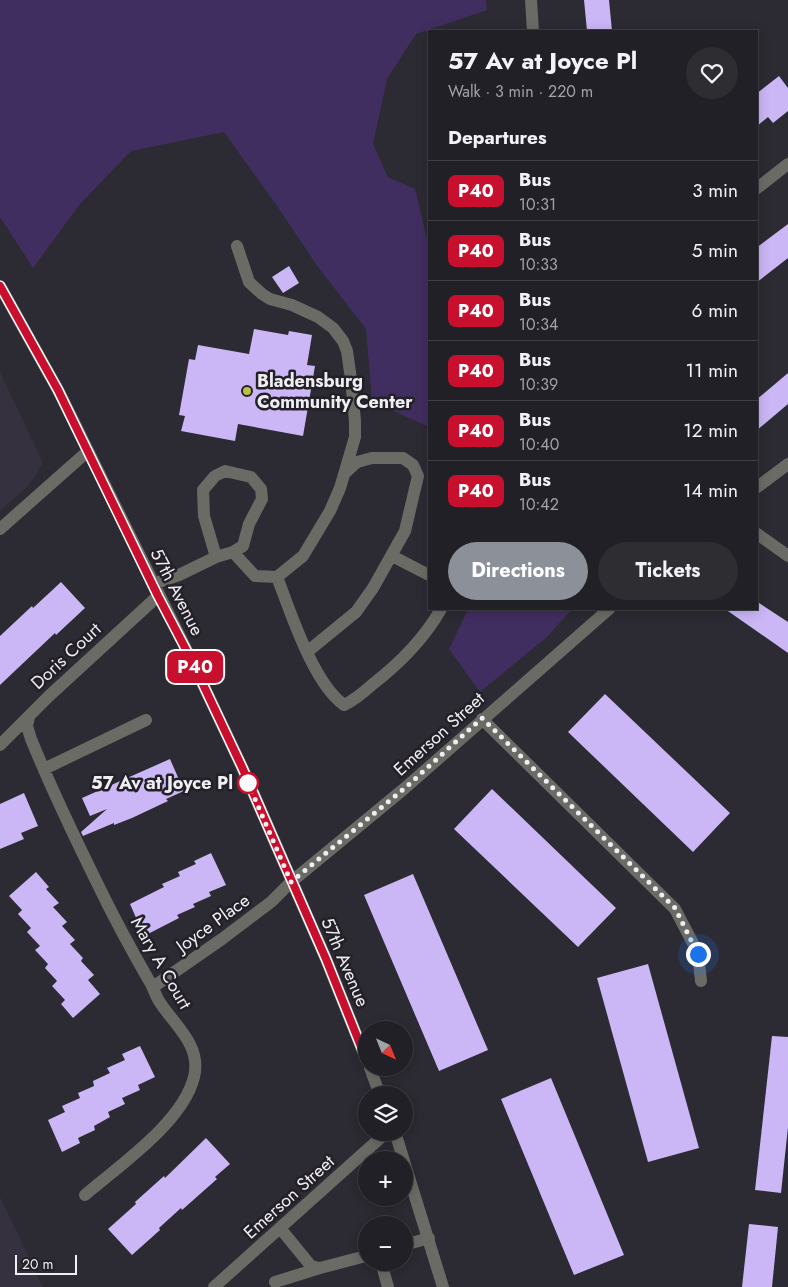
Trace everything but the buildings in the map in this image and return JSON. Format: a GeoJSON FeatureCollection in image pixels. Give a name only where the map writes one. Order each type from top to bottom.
{"type":"FeatureCollection","features":[{"type":"Feature","properties":{"kind":"street"},"geometry":{"type":"LineString","coordinates":[[531,0],[533,30]]}},
{"type":"Feature","properties":{"kind":"street"},"geometry":{"type":"LineString","coordinates":[[758,187],[788,164]]}},
{"type":"Feature","properties":{"kind":"street"},"geometry":{"type":"LineString","coordinates":[[234,552],[255,576],[277,577],[303,556],[330,511],[346,472],[355,437],[351,379],[347,351],[343,341],[333,328],[318,317],[262,294],[249,282],[237,246]]}},
{"type":"Feature","properties":{"kind":"street","name":"57th Avenue"},"geometry":{"type":"LineString","coordinates":[[0,286],[58,390],[155,590],[191,659],[242,767],[326,959],[358,1039]]}},
{"type":"Feature","properties":{"kind":"street"},"geometry":{"type":"LineString","coordinates":[[0,529],[88,451]]}},
{"type":"Feature","properties":{"kind":"street"},"geometry":{"type":"LineString","coordinates":[[307,652],[356,612],[373,588],[405,531],[418,476],[413,465],[403,458],[372,458],[357,462],[346,472]]}},
{"type":"Feature","properties":{"kind":"street"},"geometry":{"type":"LineString","coordinates":[[758,486],[788,464]]}},
{"type":"Feature","properties":{"kind":"street"},"geometry":{"type":"LineString","coordinates":[[155,590],[179,575],[216,557],[234,552],[243,546],[249,524],[262,499],[262,489],[251,477],[225,471],[215,476],[203,490],[204,516],[216,557]]}},
{"type":"Feature","properties":{"kind":"street"},"geometry":{"type":"LineString","coordinates":[[758,534],[788,556]]}},
{"type":"Feature","properties":{"kind":"street"},"geometry":{"type":"LineString","coordinates":[[392,556],[428,574]]}},
{"type":"Feature","properties":{"kind":"street"},"geometry":{"type":"LineString","coordinates":[[277,577],[313,664],[336,698],[344,704],[353,701],[413,649],[435,621],[440,610]]}},
{"type":"Feature","properties":{"kind":"street","name":"Doris Court"},"geometry":{"type":"LineString","coordinates":[[0,745],[155,590]]}},
{"type":"Feature","properties":{"kind":"street","name":"Emerson Street"},"geometry":{"type":"LineString","coordinates":[[291,882],[405,788],[482,718],[608,610]]}},
{"type":"Feature","properties":{"kind":"street","name":"Mary A Court"},"geometry":{"type":"LineString","coordinates":[[29,717],[27,726],[44,769],[86,862],[134,955],[153,987],[157,999],[190,1042],[196,1061],[192,1082],[178,1110],[162,1130],[86,1195]]}},
{"type":"Feature","properties":{"kind":"street"},"geometry":{"type":"LineString","coordinates":[[482,718],[675,908],[698,954],[700,981]]}},
{"type":"Feature","properties":{"kind":"street"},"geometry":{"type":"LineString","coordinates":[[44,769],[146,720]]}},
{"type":"Feature","properties":{"kind":"street","name":"Joyce Place"},"geometry":{"type":"LineString","coordinates":[[153,987],[248,920],[271,902],[291,882]]}},
{"type":"Feature","properties":{"kind":"street","name":"Emerson Street"},"geometry":{"type":"LineString","coordinates":[[214,1287],[377,1141]]}},
{"type":"Feature","properties":{"kind":"street"},"geometry":{"type":"LineString","coordinates":[[398,1141],[444,1287]]}},
{"type":"Feature","properties":{"kind":"street"},"geometry":{"type":"LineString","coordinates":[[280,1228],[311,1266],[320,1268]]}},
{"type":"Feature","properties":{"kind":"street"},"geometry":{"type":"LineString","coordinates":[[413,1242],[429,1238]]}},
{"type":"Feature","properties":{"kind":"street"},"geometry":{"type":"LineString","coordinates":[[275,1282],[358,1258]]}},
{"type":"Feature","properties":{"kind":"street"},"geometry":{"type":"LineString","coordinates":[[384,1271],[388,1287]]}},
{"type":"Feature","properties":{"kind":"shaded area"},"geometry":{"type":"Polygon","coordinates":[[[0,0],[486,0],[487,10],[416,34],[387,79],[373,144],[388,177],[415,189],[428,243],[428,427],[372,401],[366,329],[318,267],[224,132],[131,151],[80,204],[33,268],[0,217],[0,0]]]}},
{"type":"Feature","properties":{"kind":"shaded area"},"geometry":{"type":"Polygon","coordinates":[[[0,372],[43,463],[29,485],[0,511],[0,372]]]}},
{"type":"Feature","properties":{"kind":"shaded area"},"geometry":{"type":"Polygon","coordinates":[[[468,610],[571,610],[547,637],[480,692],[449,649],[468,610]]]}},
{"type":"Feature","properties":{"kind":"shaded area"},"geometry":{"type":"Polygon","coordinates":[[[0,1197],[43,1287],[0,1287],[0,1197]]]}},
{"type":"Feature","properties":{"kind":"bus line","name":"P40"},"geometry":{"type":"LineString","coordinates":[[0,286],[58,390],[158,596],[191,659],[242,767],[326,959],[358,1039]]}},
{"type":"Feature","properties":{"kind":"place","name":"Bladensburg Community Center"},"geometry":{"type":"Point","coordinates":[247,391]}},
{"type":"Feature","properties":{"kind":"place","name":"57 Av at Joyce Pl"},"geometry":{"type":"Point","coordinates":[248,783]}},
{"type":"Feature","properties":{"kind":"route"},"geometry":{"type":"LineString","coordinates":[[248,783],[291,882],[405,788],[482,718],[675,908],[698,954]]}}]}
